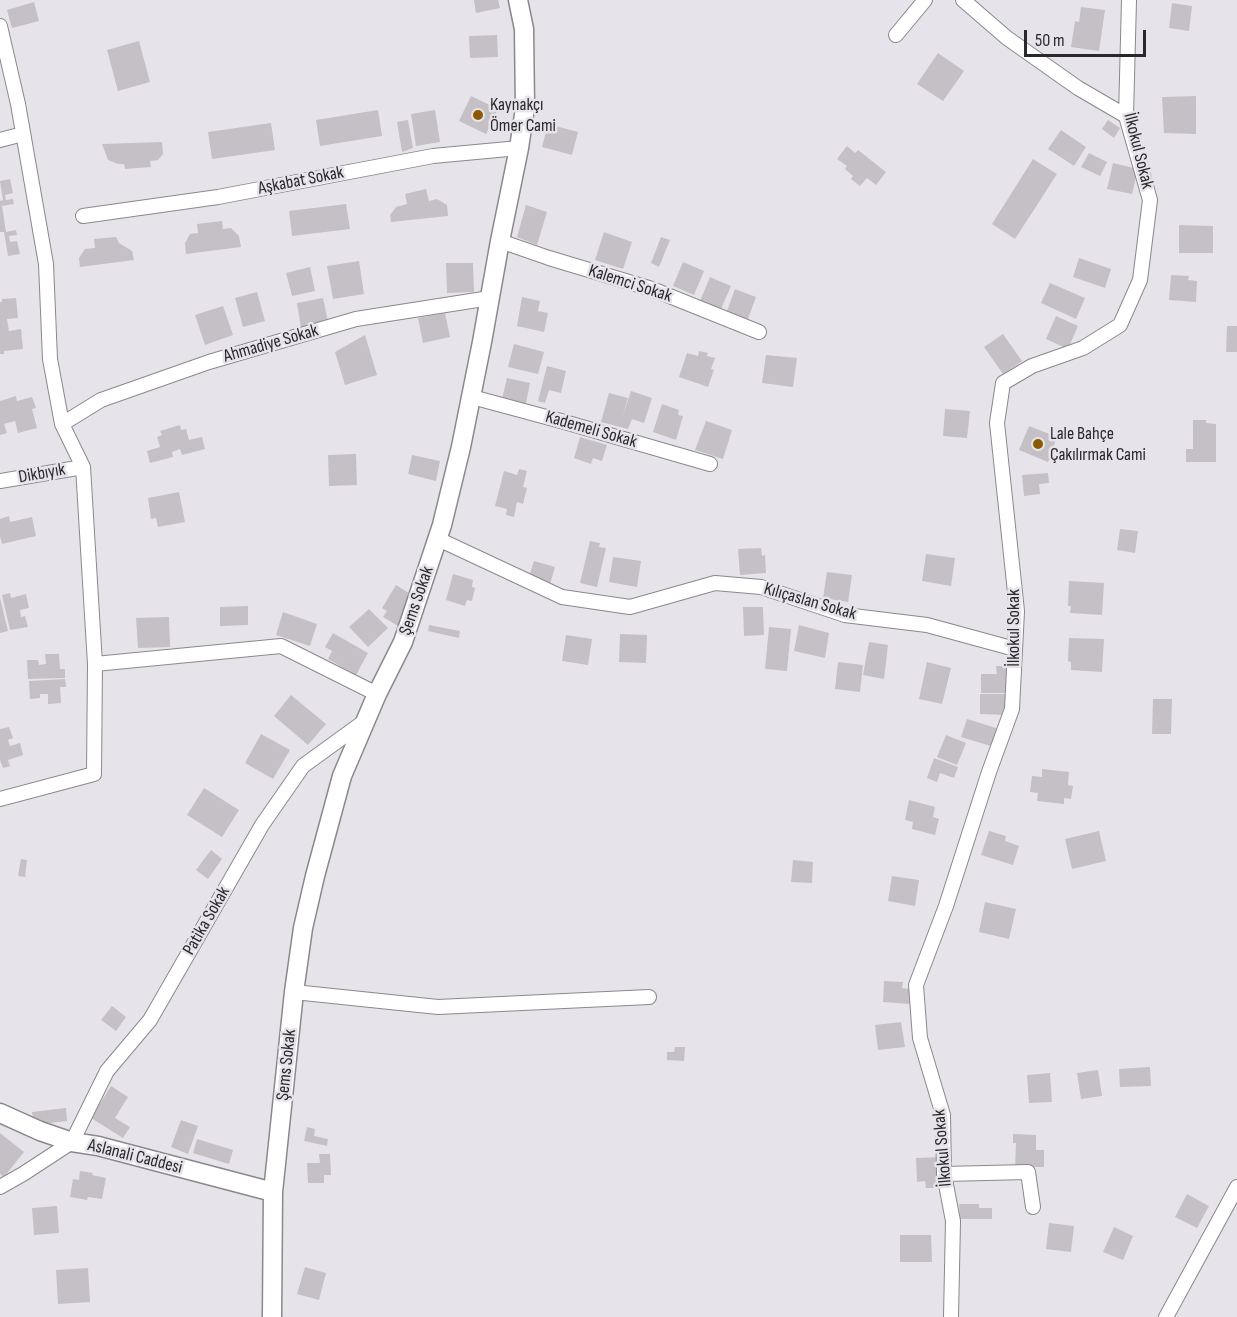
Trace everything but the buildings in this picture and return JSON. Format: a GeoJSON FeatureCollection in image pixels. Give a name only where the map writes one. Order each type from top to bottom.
{"type":"FeatureCollection","features":[{"type":"Feature","properties":{"kind":"street","name":"Şems Sokak"},"geometry":{"type":"LineString","coordinates":[[272,1317],[273,1192],[303,928],[342,776],[377,694],[403,642],[438,539],[461,447],[525,108],[524,29],[518,0]]}},
{"type":"Feature","properties":{"kind":"street"},"geometry":{"type":"LineString","coordinates":[[896,35],[924,0]]}},
{"type":"Feature","properties":{"kind":"street"},"geometry":{"type":"LineString","coordinates":[[963,0],[1007,38],[1077,88],[1126,116]]}},
{"type":"Feature","properties":{"kind":"street","name":"İlkokul Sokak"},"geometry":{"type":"LineString","coordinates":[[951,1317],[953,1221],[944,1174],[944,1115],[920,1038],[916,985],[946,906],[1012,709],[1017,610],[997,423],[1003,383],[1032,366],[1083,348],[1120,325],[1140,280],[1150,200],[1126,116],[1129,0]]}},
{"type":"Feature","properties":{"kind":"street"},"geometry":{"type":"LineString","coordinates":[[0,26],[18,104],[46,264],[50,359],[62,424],[83,467],[95,664],[94,774],[0,799]]}},
{"type":"Feature","properties":{"kind":"street"},"geometry":{"type":"LineString","coordinates":[[0,140],[23,134]]}},
{"type":"Feature","properties":{"kind":"street","name":"Aşkabat Sokak"},"geometry":{"type":"LineString","coordinates":[[82,216],[218,196],[433,156],[519,148]]}},
{"type":"Feature","properties":{"kind":"street","name":"Kalemci Sokak"},"geometry":{"type":"LineString","coordinates":[[500,240],[549,258],[652,289],[759,332]]}},
{"type":"Feature","properties":{"kind":"street","name":"Ahmadiye Sokak"},"geometry":{"type":"LineString","coordinates":[[62,424],[101,400],[209,362],[356,319],[490,298]]}},
{"type":"Feature","properties":{"kind":"street","name":"Kademeli Sokak"},"geometry":{"type":"LineString","coordinates":[[472,397],[710,464]]}},
{"type":"Feature","properties":{"kind":"street","name":"Dikbıyık"},"geometry":{"type":"LineString","coordinates":[[0,481],[83,467]]}},
{"type":"Feature","properties":{"kind":"street","name":"Kılıçaslan Sokak"},"geometry":{"type":"LineString","coordinates":[[438,539],[562,597],[630,607],[715,583],[761,587],[844,615],[927,625],[1015,649]]}},
{"type":"Feature","properties":{"kind":"street"},"geometry":{"type":"LineString","coordinates":[[95,664],[281,646],[377,694]]}},
{"type":"Feature","properties":{"kind":"street","name":"Patika Sokak"},"geometry":{"type":"LineString","coordinates":[[72,1142],[107,1071],[150,1020],[262,825],[303,766],[365,721]]}},
{"type":"Feature","properties":{"kind":"street"},"geometry":{"type":"LineString","coordinates":[[294,992],[438,1007],[649,998]]}},
{"type":"Feature","properties":{"kind":"street","name":"Aslanali Caddesi"},"geometry":{"type":"LineString","coordinates":[[0,1113],[72,1142],[98,1146],[273,1192]]}},
{"type":"Feature","properties":{"kind":"street"},"geometry":{"type":"LineString","coordinates":[[0,1187],[72,1142]]}},
{"type":"Feature","properties":{"kind":"street"},"geometry":{"type":"LineString","coordinates":[[944,1174],[1028,1172],[1033,1207]]}},
{"type":"Feature","properties":{"kind":"street"},"geometry":{"type":"LineString","coordinates":[[1166,1317],[1237,1187]]}},
{"type":"Feature","properties":{"kind":"place","name":"Kaynakçı Ömer Cami"},"geometry":{"type":"Point","coordinates":[478,115]}},
{"type":"Feature","properties":{"kind":"place","name":"Lale Bahçe Çakılırmak Cami"},"geometry":{"type":"Point","coordinates":[1038,444]}}]}
